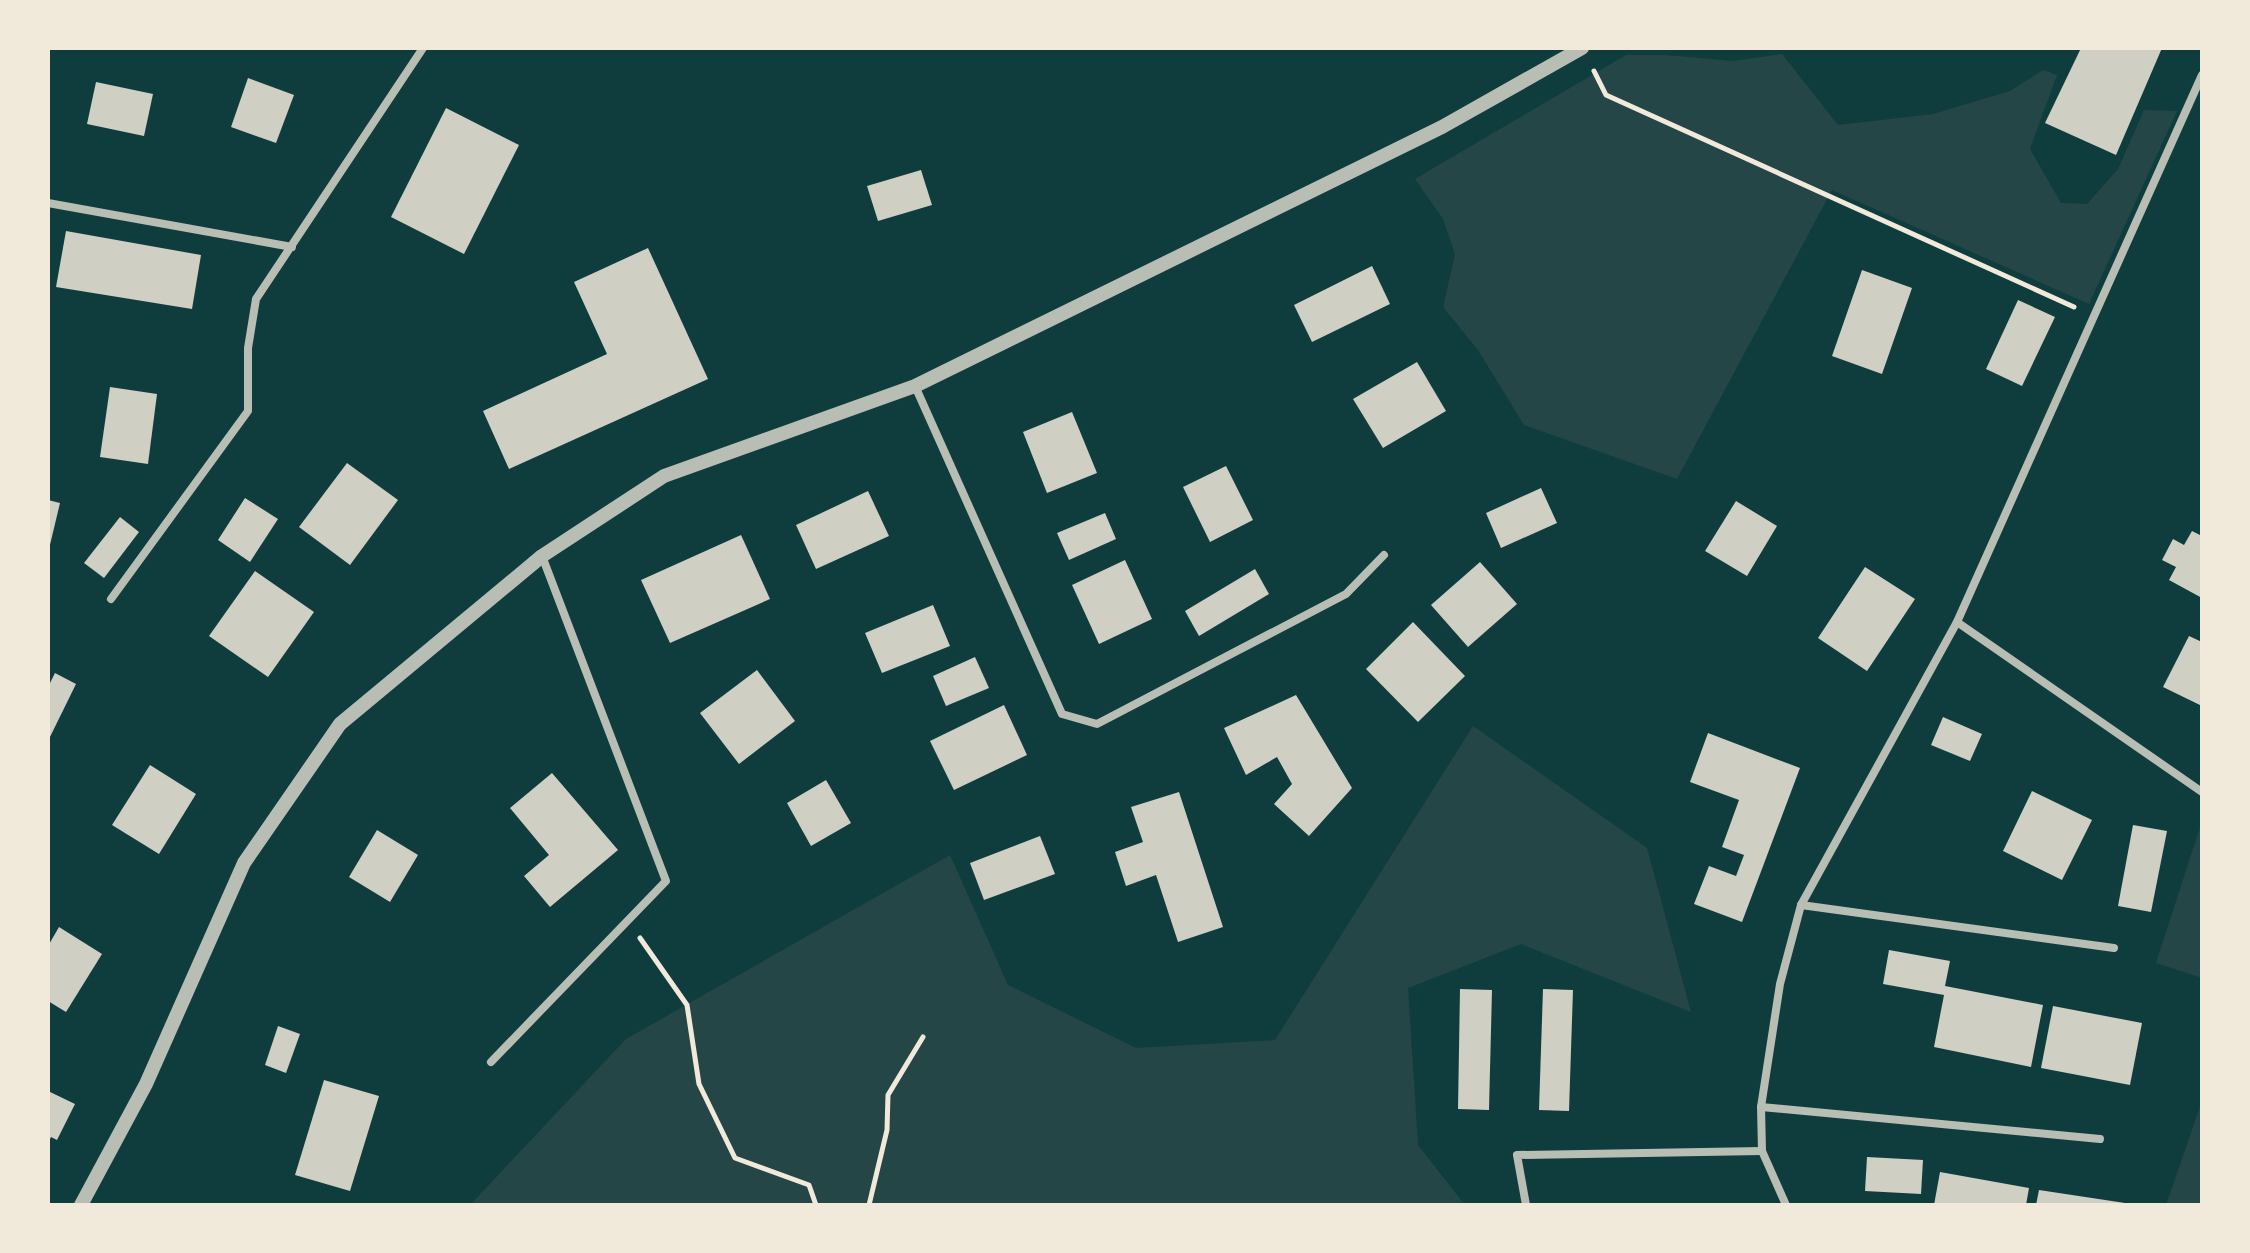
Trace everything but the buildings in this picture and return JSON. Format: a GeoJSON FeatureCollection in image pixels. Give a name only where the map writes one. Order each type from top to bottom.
{"type":"FeatureCollection","features":[{"type":"Feature","properties":{"kind":"street"},"geometry":{"type":"LineString","coordinates":[[111,599],[248,411],[248,348],[256,299],[423,48]]}},
{"type":"Feature","properties":{"kind":"street"},"geometry":{"type":"LineString","coordinates":[[81,1205],[146,1084],[244,863],[340,724],[542,556],[664,476],[915,386],[1585,54]]}},
{"type":"Feature","properties":{"kind":"street"},"geometry":{"type":"LineString","coordinates":[[1786,1205],[1762,1151],[1761,1107],[1780,984],[1801,905],[1957,622],[2202,75]]}},
{"type":"Feature","properties":{"kind":"street"},"geometry":{"type":"LineString","coordinates":[[48,203],[292,247]]}},
{"type":"Feature","properties":{"kind":"street"},"geometry":{"type":"LineString","coordinates":[[915,386],[1062,714],[1097,724],[1346,594],[1384,555]]}},
{"type":"Feature","properties":{"kind":"street"},"geometry":{"type":"LineString","coordinates":[[491,1062],[666,881],[542,556]]}},
{"type":"Feature","properties":{"kind":"street"},"geometry":{"type":"LineString","coordinates":[[1957,622],[2202,792]]}},
{"type":"Feature","properties":{"kind":"street"},"geometry":{"type":"LineString","coordinates":[[1801,905],[2114,948]]}},
{"type":"Feature","properties":{"kind":"street"},"geometry":{"type":"LineString","coordinates":[[1761,1107],[2100,1139]]}},
{"type":"Feature","properties":{"kind":"street"},"geometry":{"type":"LineString","coordinates":[[1526,1205],[1517,1155],[1762,1151]]}},
{"type":"Feature","properties":{"kind":"path"},"geometry":{"type":"LineString","coordinates":[[1585,54],[1606,95],[2094,316]]}},
{"type":"Feature","properties":{"kind":"path"},"geometry":{"type":"LineString","coordinates":[[628,921],[687,1005],[699,1084],[735,1158],[809,1185],[816,1205]]}},
{"type":"Feature","properties":{"kind":"path"},"geometry":{"type":"LineString","coordinates":[[869,1205],[887,1130],[888,1095],[923,1037]]}},
{"type":"Feature","properties":{"kind":"shaded area"},"geometry":{"type":"Polygon","coordinates":[[[1782,54],[1838,125],[1933,114],[2010,91],[2043,70],[2057,75],[2030,149],[2061,203],[2087,204],[2118,169],[2144,110],[2177,111],[2089,304],[1832,190],[1677,479],[1524,425],[1478,350],[1443,307],[1455,254],[1443,219],[1415,179],[1626,55],[1734,61],[1782,54]]]}},
{"type":"Feature","properties":{"kind":"shaded area"},"geometry":{"type":"Polygon","coordinates":[[[1473,726],[1647,848],[1691,1012],[1521,944],[1408,988],[1418,1145],[1465,1205],[470,1205],[626,1039],[950,855],[1008,985],[1136,1048],[1275,1040],[1473,726]]]}},
{"type":"Feature","properties":{"kind":"shaded area"},"geometry":{"type":"Polygon","coordinates":[[[2202,821],[2202,978],[2156,963],[2202,821]]]}},
{"type":"Feature","properties":{"kind":"shaded area"},"geometry":{"type":"Polygon","coordinates":[[[2202,1101],[2202,1205],[2166,1205],[2202,1101]]]}}]}
